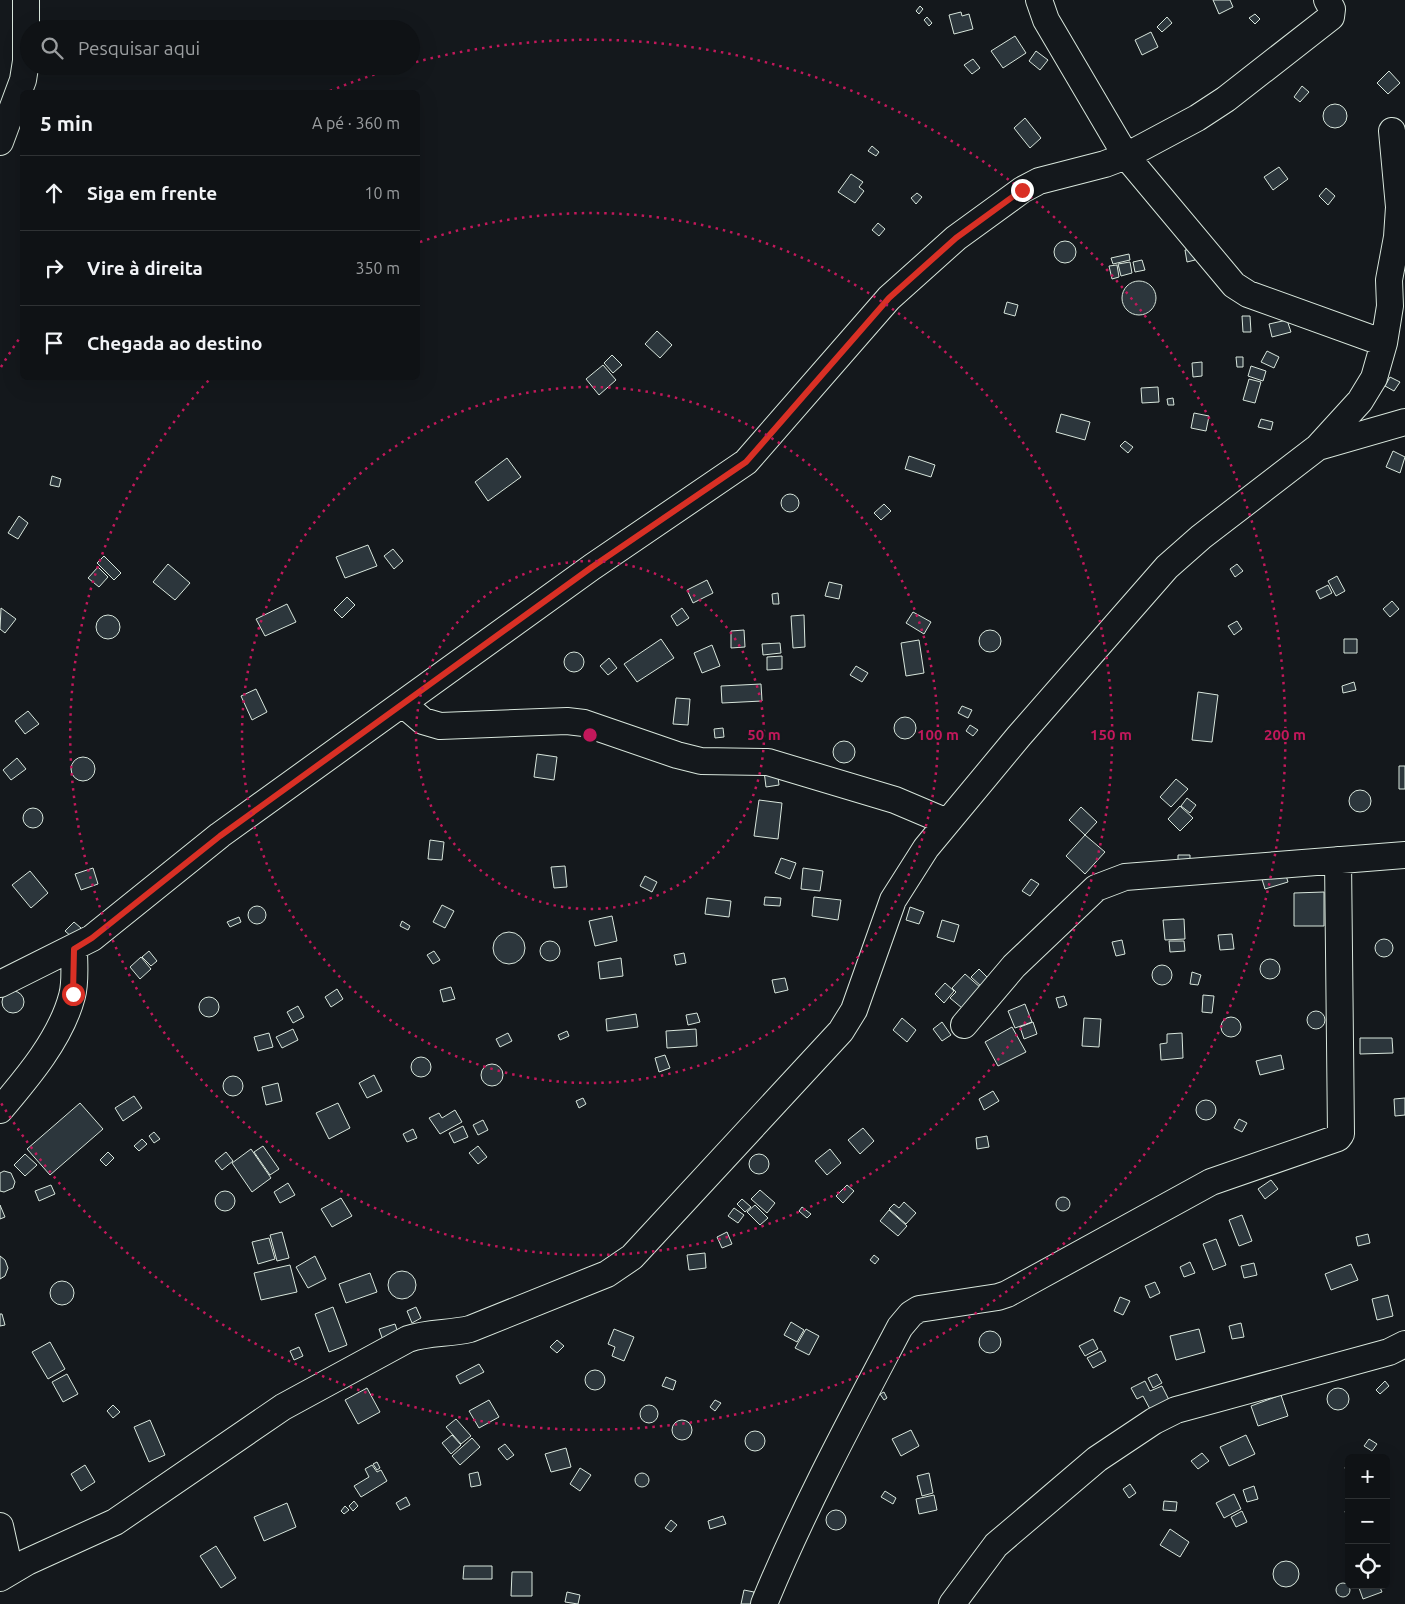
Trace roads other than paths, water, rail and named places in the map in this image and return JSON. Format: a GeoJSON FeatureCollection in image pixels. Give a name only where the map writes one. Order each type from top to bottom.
{"type":"FeatureCollection","features":[{"type":"Feature","properties":{"kind":"street"},"geometry":{"type":"LineString","coordinates":[[26,0],[26,20]]}},
{"type":"Feature","properties":{"kind":"street"},"geometry":{"type":"LineString","coordinates":[[1039,0],[1046,20],[1126,156],[1234,285],[1248,294],[1384,343]]}},
{"type":"Feature","properties":{"kind":"street"},"geometry":{"type":"LineString","coordinates":[[0,984],[74,949],[92,938],[220,836],[592,567],[746,462],[889,298],[956,238],[1022,190],[1040,181],[1105,164],[1126,156],[1197,118],[1226,99],[1331,18],[1332,9],[1328,0]]}},
{"type":"Feature","properties":{"kind":"street"},"geometry":{"type":"LineString","coordinates":[[0,142],[24,75]]}},
{"type":"Feature","properties":{"kind":"street"},"geometry":{"type":"LineString","coordinates":[[0,1526],[5,1575],[115,1522],[283,1407],[408,1339],[424,1334],[450,1334],[470,1329],[607,1274],[632,1257],[841,1031],[854,1010],[893,900],[926,848],[1019,736],[1167,567],[1201,537],[1318,447],[1360,401],[1374,378],[1384,343],[1390,306],[1389,280],[1397,237],[1399,207],[1392,131]]}},
{"type":"Feature","properties":{"kind":"street"},"geometry":{"type":"LineString","coordinates":[[1318,447],[1405,422]]}},
{"type":"Feature","properties":{"kind":"street"},"geometry":{"type":"LineString","coordinates":[[403,704],[423,721],[440,726],[567,721],[584,723],[677,755],[701,761],[768,762],[895,800],[947,822]]}},
{"type":"Feature","properties":{"kind":"street"},"geometry":{"type":"LineString","coordinates":[[964,1025],[1014,966],[1096,888],[1111,880],[1125,877],[1405,855]]}},
{"type":"Feature","properties":{"kind":"street"},"geometry":{"type":"LineString","coordinates":[[764,1604],[784,1555],[844,1432],[900,1327],[911,1314],[919,1309],[1007,1294],[1211,1182],[1338,1138],[1341,1134],[1338,860]]}},
{"type":"Feature","properties":{"kind":"street"},"geometry":{"type":"LineString","coordinates":[[0,1110],[37,1062],[64,1020],[73,994],[74,949]]}},
{"type":"Feature","properties":{"kind":"street"},"geometry":{"type":"LineString","coordinates":[[952,1604],[996,1545],[1097,1459],[1154,1421],[1176,1410],[1389,1352],[1405,1344]]}}]}
